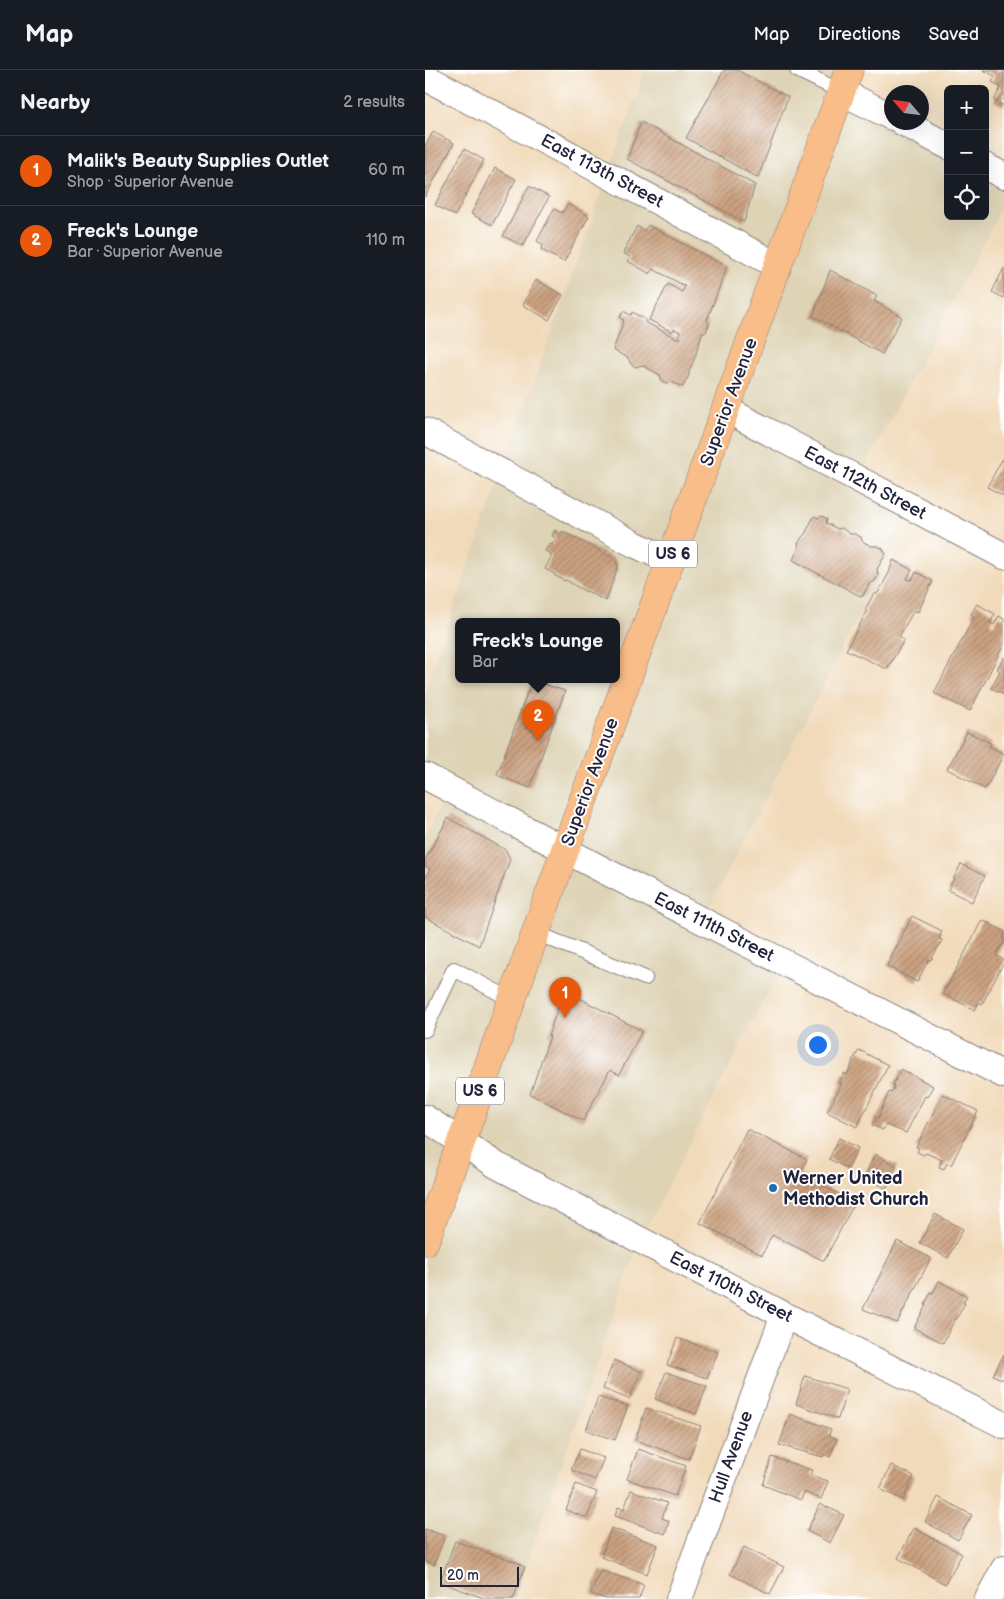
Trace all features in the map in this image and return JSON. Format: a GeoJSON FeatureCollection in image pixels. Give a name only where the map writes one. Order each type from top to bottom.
{"type":"FeatureCollection","features":[{"type":"Feature","properties":{"kind":"main road","name":"Superior Avenue"},"geometry":{"type":"LineString","coordinates":[[425,1241],[565,850],[846,81]]}},
{"type":"Feature","properties":{"kind":"street","name":"East 113th Street"},"geometry":{"type":"LineString","coordinates":[[425,77],[778,266]]}},
{"type":"Feature","properties":{"kind":"street"},"geometry":{"type":"LineString","coordinates":[[846,81],[884,111]]}},
{"type":"Feature","properties":{"kind":"street"},"geometry":{"type":"LineString","coordinates":[[917,130],[944,144]]}},
{"type":"Feature","properties":{"kind":"street"},"geometry":{"type":"LineString","coordinates":[[989,168],[1004,176]]}},
{"type":"Feature","properties":{"kind":"street","name":"East 112th Street"},"geometry":{"type":"LineString","coordinates":[[727,410],[1004,556]]}},
{"type":"Feature","properties":{"kind":"street"},"geometry":{"type":"LineString","coordinates":[[425,431],[634,544],[671,561]]}},
{"type":"Feature","properties":{"kind":"street","name":"East 111th Street"},"geometry":{"type":"LineString","coordinates":[[425,776],[565,850],[1004,1075]]}},
{"type":"Feature","properties":{"kind":"street","name":"East 110th Street"},"geometry":{"type":"LineString","coordinates":[[425,1118],[461,1143],[505,1169],[784,1315],[1004,1425]]}},
{"type":"Feature","properties":{"kind":"street","name":"Hull Avenue"},"geometry":{"type":"LineString","coordinates":[[679,1599],[784,1315]]}},
{"type":"Feature","properties":{"kind":"street"},"geometry":{"type":"LineString","coordinates":[[988,1599],[1004,1569]]}},
{"type":"Feature","properties":{"kind":"lane"},"geometry":{"type":"LineString","coordinates":[[797,70],[846,81]]}},
{"type":"Feature","properties":{"kind":"lane"},"geometry":{"type":"LineString","coordinates":[[536,933],[645,978]]}},
{"type":"Feature","properties":{"kind":"lane"},"geometry":{"type":"LineString","coordinates":[[425,1030],[454,969],[512,1000]]}},
{"type":"Feature","properties":{"kind":"shaded area"},"geometry":{"type":"Polygon","coordinates":[[[645,70],[850,70],[842,91],[884,113],[884,130],[916,130],[944,145],[944,220],[989,220],[989,168],[1004,176],[1004,203],[858,479],[914,509],[702,921],[783,962],[640,1240],[514,1599],[425,1599],[425,836],[449,789],[425,776],[425,689],[645,70]]]}},
{"type":"Feature","properties":{"kind":"building"},"geometry":{"type":"Polygon","coordinates":[[[724,70],[737,70],[788,97],[758,178],[686,138],[724,70]]]}},
{"type":"Feature","properties":{"kind":"building"},"geometry":{"type":"Polygon","coordinates":[[[983,70],[1004,70],[1004,106],[994,101],[1001,87],[992,82],[995,76],[983,70]]]}},
{"type":"Feature","properties":{"kind":"building"},"geometry":{"type":"Polygon","coordinates":[[[641,122],[755,185],[744,222],[627,159],[641,122]]]}},
{"type":"Feature","properties":{"kind":"building"},"geometry":{"type":"Polygon","coordinates":[[[433,132],[454,143],[425,197],[425,146],[433,132]]]}},
{"type":"Feature","properties":{"kind":"building"},"geometry":{"type":"Polygon","coordinates":[[[464,149],[484,160],[455,216],[435,205],[464,149]]]}},
{"type":"Feature","properties":{"kind":"building"},"geometry":{"type":"Polygon","coordinates":[[[495,168],[516,179],[492,225],[471,214],[495,168]]]}},
{"type":"Feature","properties":{"kind":"building"},"geometry":{"type":"Polygon","coordinates":[[[529,186],[549,197],[523,246],[503,236],[529,186]]]}},
{"type":"Feature","properties":{"kind":"building"},"geometry":{"type":"Polygon","coordinates":[[[568,204],[589,216],[564,262],[541,250],[543,245],[537,241],[554,209],[562,213],[568,204]]]}},
{"type":"Feature","properties":{"kind":"building"},"geometry":{"type":"Polygon","coordinates":[[[648,225],[727,267],[707,320],[709,324],[706,332],[702,334],[689,375],[683,387],[672,382],[662,381],[660,375],[642,365],[636,367],[631,364],[628,358],[613,350],[624,320],[620,318],[623,311],[631,315],[632,312],[646,320],[645,322],[676,338],[681,338],[678,336],[680,332],[674,329],[672,332],[649,320],[668,284],[682,292],[685,286],[653,269],[650,274],[628,261],[630,257],[623,253],[637,226],[644,231],[648,225]]]}},
{"type":"Feature","properties":{"kind":"building"},"geometry":{"type":"Polygon","coordinates":[[[1004,268],[1004,298],[992,292],[1004,268]]]}},
{"type":"Feature","properties":{"kind":"building"},"geometry":{"type":"Polygon","coordinates":[[[830,270],[877,296],[874,301],[902,317],[882,354],[813,316],[830,270]]]}},
{"type":"Feature","properties":{"kind":"building"},"geometry":{"type":"Polygon","coordinates":[[[536,280],[563,295],[549,320],[523,305],[536,280]]]}},
{"type":"Feature","properties":{"kind":"building"},"geometry":{"type":"Polygon","coordinates":[[[1004,456],[1004,496],[987,487],[1004,456]]]}},
{"type":"Feature","properties":{"kind":"building"},"geometry":{"type":"Polygon","coordinates":[[[814,516],[818,518],[822,516],[827,519],[826,523],[861,537],[862,541],[871,546],[882,548],[886,554],[877,569],[878,575],[875,581],[869,584],[862,597],[793,560],[799,547],[798,544],[814,516]]]}},
{"type":"Feature","properties":{"kind":"building"},"geometry":{"type":"Polygon","coordinates":[[[555,530],[561,534],[562,531],[615,559],[618,566],[606,601],[545,569],[552,555],[545,551],[556,538],[552,536],[555,530]]]}},
{"type":"Feature","properties":{"kind":"building"},"geometry":{"type":"Polygon","coordinates":[[[893,560],[912,570],[907,579],[912,580],[916,572],[933,581],[918,612],[914,610],[899,637],[904,640],[887,669],[846,650],[866,613],[866,608],[873,595],[878,593],[889,573],[893,560]]]}},
{"type":"Feature","properties":{"kind":"building"},"geometry":{"type":"Polygon","coordinates":[[[977,604],[995,614],[990,623],[994,625],[999,616],[1004,619],[1004,644],[970,711],[934,693],[974,617],[971,614],[977,604]]]}},
{"type":"Feature","properties":{"kind":"building"},"geometry":{"type":"Polygon","coordinates":[[[1004,657],[1004,694],[991,688],[1000,671],[997,669],[1004,657]]]}},
{"type":"Feature","properties":{"kind":"building"},"geometry":{"type":"Polygon","coordinates":[[[531,683],[541,683],[565,691],[530,788],[497,775],[531,683]]]}},
{"type":"Feature","properties":{"kind":"building"},"geometry":{"type":"Polygon","coordinates":[[[967,732],[991,743],[989,746],[1004,754],[985,789],[947,769],[967,732]]]}},
{"type":"Feature","properties":{"kind":"building"},"geometry":{"type":"Polygon","coordinates":[[[448,818],[506,850],[510,859],[479,946],[425,917],[425,899],[428,894],[425,893],[425,878],[430,869],[425,866],[425,860],[448,818]]]}},
{"type":"Feature","properties":{"kind":"building"},"geometry":{"type":"Polygon","coordinates":[[[961,864],[985,876],[972,902],[948,890],[961,864]]]}},
{"type":"Feature","properties":{"kind":"building"},"geometry":{"type":"Polygon","coordinates":[[[912,916],[942,931],[939,939],[942,940],[917,982],[887,966],[912,916]]]}},
{"type":"Feature","properties":{"kind":"building"},"geometry":{"type":"Polygon","coordinates":[[[982,920],[1004,931],[1004,942],[996,955],[1004,960],[1004,962],[982,1004],[979,1002],[975,1010],[943,994],[982,920]]]}},
{"type":"Feature","properties":{"kind":"building"},"geometry":{"type":"Polygon","coordinates":[[[564,990],[642,1031],[619,1075],[610,1070],[583,1121],[530,1094],[564,990]]]}},
{"type":"Feature","properties":{"kind":"building"},"geometry":{"type":"Polygon","coordinates":[[[859,1050],[888,1065],[857,1127],[827,1112],[842,1083],[839,1083],[844,1073],[847,1075],[853,1059],[859,1050]]]}},
{"type":"Feature","properties":{"kind":"building"},"geometry":{"type":"Polygon","coordinates":[[[901,1069],[933,1086],[927,1097],[925,1096],[906,1133],[886,1125],[883,1130],[872,1125],[876,1117],[878,1118],[889,1092],[891,1093],[894,1088],[893,1082],[901,1069]]]}},
{"type":"Feature","properties":{"kind":"building"},"geometry":{"type":"Polygon","coordinates":[[[943,1094],[978,1111],[951,1165],[947,1163],[944,1169],[939,1167],[942,1160],[926,1153],[924,1155],[917,1152],[919,1148],[916,1147],[943,1094]]]}},
{"type":"Feature","properties":{"kind":"building","name":"Werner United Methodist Church"},"geometry":{"type":"Polygon","coordinates":[[[747,1129],[807,1159],[800,1174],[855,1202],[824,1261],[772,1235],[762,1255],[700,1223],[747,1129]]]}},
{"type":"Feature","properties":{"kind":"building"},"geometry":{"type":"Polygon","coordinates":[[[839,1138],[858,1148],[848,1169],[829,1159],[839,1138]]]}},
{"type":"Feature","properties":{"kind":"building"},"geometry":{"type":"Polygon","coordinates":[[[875,1154],[897,1166],[886,1188],[864,1177],[875,1154]]]}},
{"type":"Feature","properties":{"kind":"building"},"geometry":{"type":"Polygon","coordinates":[[[935,1214],[963,1229],[948,1258],[920,1243],[935,1214]]]}},
{"type":"Feature","properties":{"kind":"building"},"geometry":{"type":"Polygon","coordinates":[[[897,1241],[931,1258],[897,1323],[863,1309],[897,1241]]]}},
{"type":"Feature","properties":{"kind":"building"},"geometry":{"type":"Polygon","coordinates":[[[939,1281],[967,1296],[943,1343],[914,1328],[931,1292],[933,1293],[939,1281]]]}},
{"type":"Feature","properties":{"kind":"building"},"geometry":{"type":"Polygon","coordinates":[[[677,1338],[718,1352],[707,1378],[667,1365],[677,1338]]]}},
{"type":"Feature","properties":{"kind":"building"},"geometry":{"type":"Polygon","coordinates":[[[1004,1354],[1004,1380],[993,1375],[1004,1354]]]}},
{"type":"Feature","properties":{"kind":"building"},"geometry":{"type":"Polygon","coordinates":[[[614,1360],[642,1372],[629,1399],[603,1389],[614,1360]]]}},
{"type":"Feature","properties":{"kind":"building"},"geometry":{"type":"Polygon","coordinates":[[[666,1372],[707,1386],[696,1414],[655,1399],[666,1372]]]}},
{"type":"Feature","properties":{"kind":"building"},"geometry":{"type":"Polygon","coordinates":[[[805,1376],[847,1389],[838,1419],[796,1404],[805,1376]]]}},
{"type":"Feature","properties":{"kind":"building"},"geometry":{"type":"Polygon","coordinates":[[[598,1397],[628,1406],[615,1440],[586,1430],[598,1397]]]}},
{"type":"Feature","properties":{"kind":"building"},"geometry":{"type":"Polygon","coordinates":[[[646,1408],[701,1426],[689,1459],[635,1440],[646,1408]]]}},
{"type":"Feature","properties":{"kind":"building"},"geometry":{"type":"Polygon","coordinates":[[[790,1414],[831,1429],[829,1435],[837,1439],[830,1457],[824,1454],[823,1457],[779,1445],[790,1414]]]}},
{"type":"Feature","properties":{"kind":"building"},"geometry":{"type":"Polygon","coordinates":[[[580,1449],[604,1458],[595,1480],[571,1470],[580,1449]]]}},
{"type":"Feature","properties":{"kind":"building"},"geometry":{"type":"Polygon","coordinates":[[[638,1449],[686,1466],[675,1496],[627,1479],[638,1449]]]}},
{"type":"Feature","properties":{"kind":"building"},"geometry":{"type":"Polygon","coordinates":[[[772,1457],[812,1470],[810,1475],[828,1481],[821,1499],[804,1492],[801,1500],[763,1485],[772,1457]]]}},
{"type":"Feature","properties":{"kind":"building"},"geometry":{"type":"Polygon","coordinates":[[[891,1465],[914,1476],[903,1500],[880,1489],[891,1465]]]}},
{"type":"Feature","properties":{"kind":"building"},"geometry":{"type":"Polygon","coordinates":[[[576,1484],[597,1492],[587,1518],[566,1510],[576,1484]]]}},
{"type":"Feature","properties":{"kind":"building"},"geometry":{"type":"Polygon","coordinates":[[[631,1490],[667,1503],[662,1518],[669,1521],[665,1534],[615,1516],[618,1507],[624,1509],[631,1490]]]}},
{"type":"Feature","properties":{"kind":"building"},"geometry":{"type":"Polygon","coordinates":[[[938,1497],[972,1515],[958,1540],[925,1522],[938,1497]]]}},
{"type":"Feature","properties":{"kind":"building"},"geometry":{"type":"Polygon","coordinates":[[[820,1504],[844,1515],[830,1543],[807,1531],[820,1504]]]}},
{"type":"Feature","properties":{"kind":"building"},"geometry":{"type":"Polygon","coordinates":[[[611,1528],[658,1545],[647,1574],[601,1557],[611,1528]]]}},
{"type":"Feature","properties":{"kind":"building"},"geometry":{"type":"Polygon","coordinates":[[[914,1528],[962,1554],[945,1584],[898,1558],[914,1528]]]}},
{"type":"Feature","properties":{"kind":"building"},"geometry":{"type":"Polygon","coordinates":[[[425,1529],[445,1536],[434,1565],[425,1561],[425,1529]]]}},
{"type":"Feature","properties":{"kind":"building"},"geometry":{"type":"Polygon","coordinates":[[[455,1541],[519,1563],[525,1567],[513,1599],[486,1599],[440,1582],[455,1541]]]}},
{"type":"Feature","properties":{"kind":"building"},"geometry":{"type":"Polygon","coordinates":[[[744,1547],[784,1567],[770,1594],[730,1574],[744,1547]]]}},
{"type":"Feature","properties":{"kind":"building"},"geometry":{"type":"Polygon","coordinates":[[[600,1570],[644,1585],[639,1599],[606,1599],[591,1594],[600,1570]]]}},
{"type":"Feature","properties":{"kind":"place","name":"Freck's Lounge"},"geometry":{"type":"Point","coordinates":[538,741]}},
{"type":"Feature","properties":{"kind":"place","name":"Malik's Beauty Supplies Outlet"},"geometry":{"type":"Point","coordinates":[565,1018]}},
{"type":"Feature","properties":{"kind":"place","name":"Werner United Methodist Church"},"geometry":{"type":"Point","coordinates":[773,1188]}}]}
